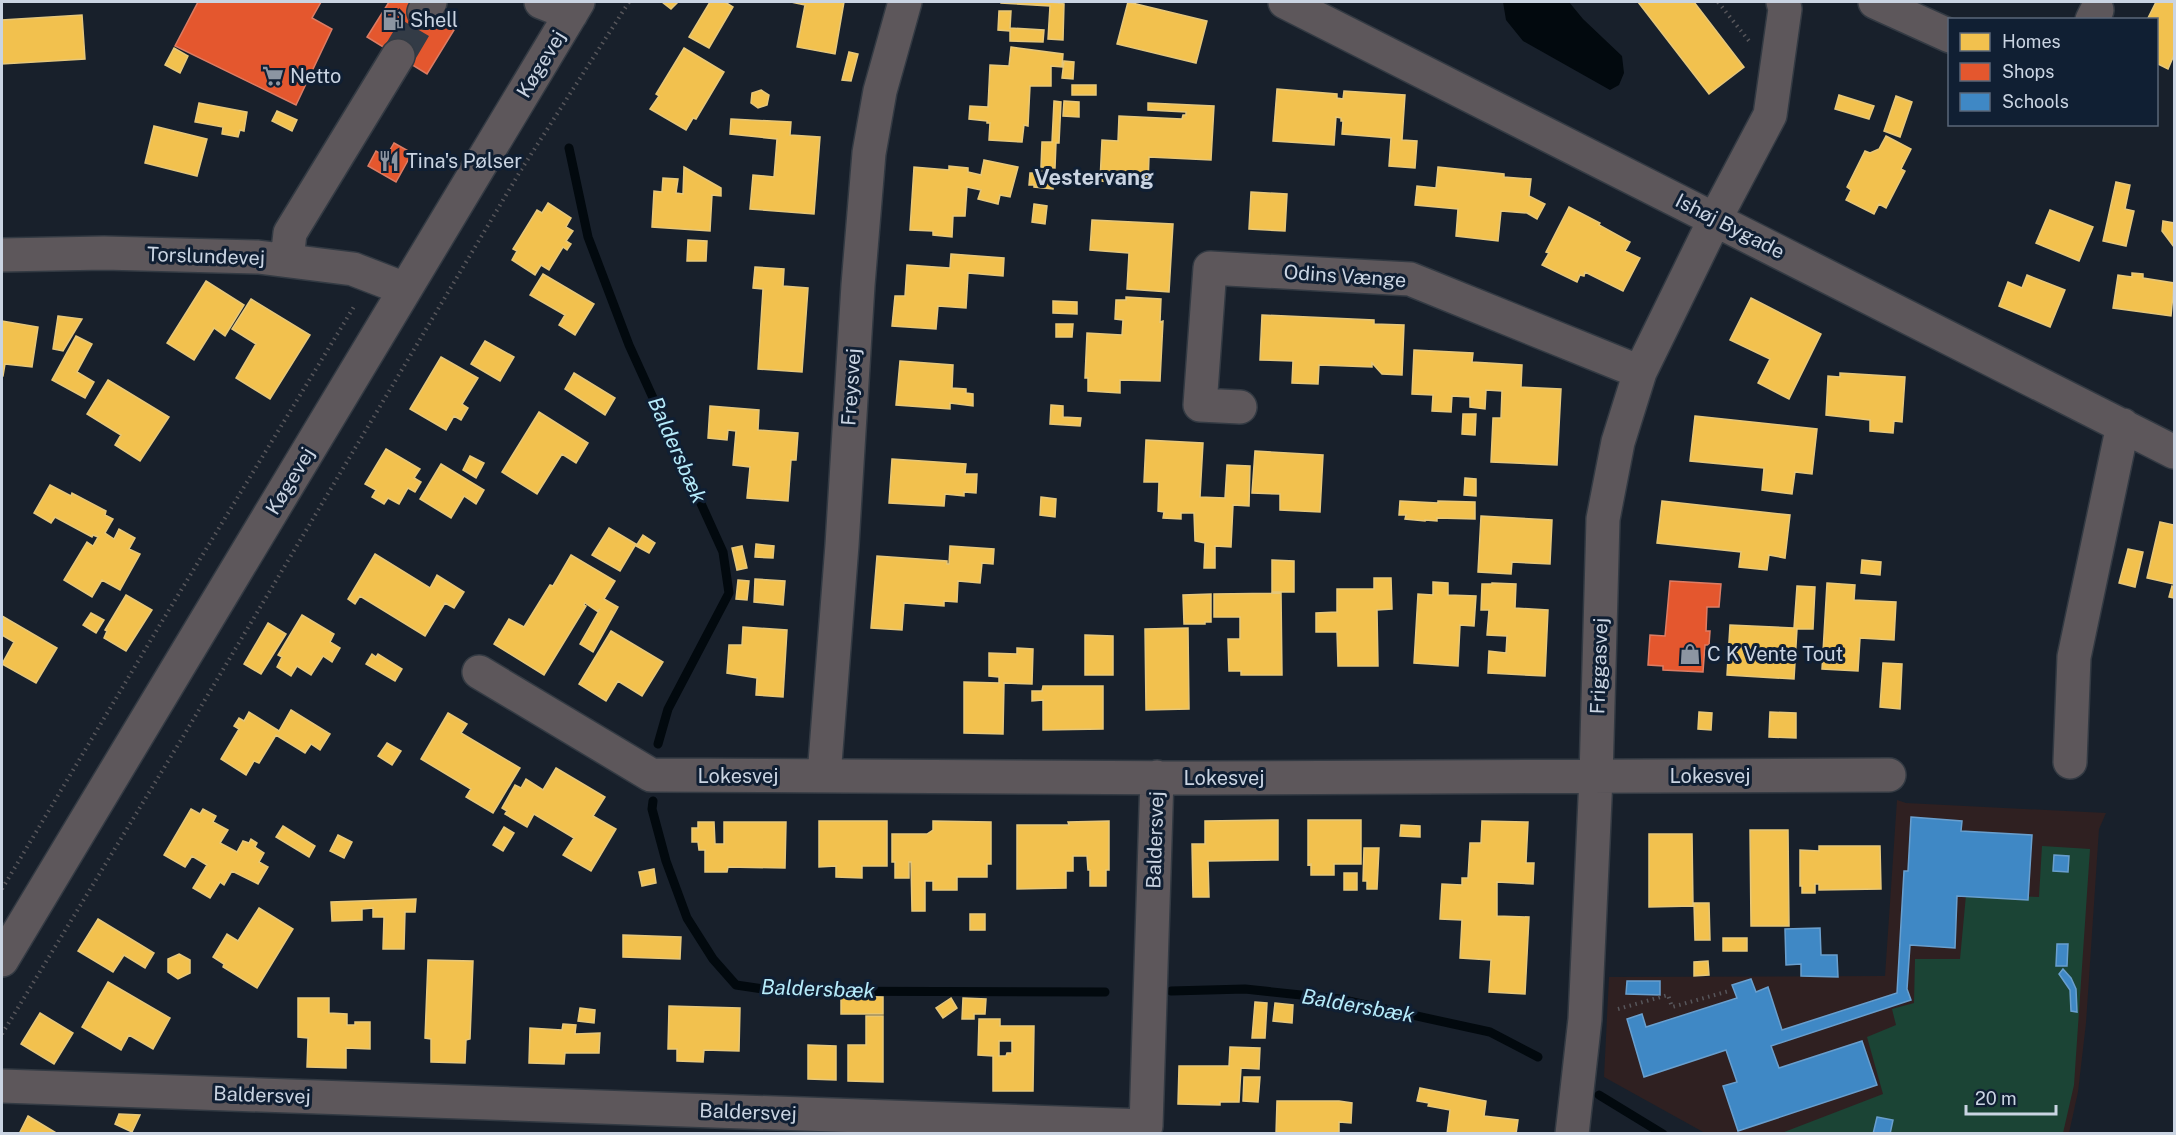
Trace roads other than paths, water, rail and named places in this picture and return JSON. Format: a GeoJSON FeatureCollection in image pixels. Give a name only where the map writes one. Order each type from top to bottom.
{"type":"FeatureCollection","features":[{"type":"Feature","properties":{"kind":"street"},"geometry":{"type":"LineString","coordinates":[[541,2],[575,8]]}},
{"type":"Feature","properties":{"kind":"street","name":"Freysvej"},"geometry":{"type":"LineString","coordinates":[[824,776],[869,153],[880,90],[905,2]]}},
{"type":"Feature","properties":{"kind":"street","name":"Ishøj Bygade"},"geometry":{"type":"LineString","coordinates":[[1285,2],[2175,452]]}},
{"type":"Feature","properties":{"kind":"street","name":"Friggasvej"},"geometry":{"type":"LineString","coordinates":[[1572,1134],[1585,1019],[1596,777],[1603,519],[1618,442],[1640,372],[1715,219],[1770,116],[1779,64],[1785,9],[1783,2]]}},
{"type":"Feature","properties":{"kind":"street"},"geometry":{"type":"LineString","coordinates":[[1875,2],[1948,35]]}},
{"type":"Feature","properties":{"kind":"street","name":"Køgevej"},"geometry":{"type":"LineString","coordinates":[[2,960],[575,8]]}},
{"type":"Feature","properties":{"kind":"street"},"geometry":{"type":"LineString","coordinates":[[287,260],[290,233],[398,56]]}},
{"type":"Feature","properties":{"kind":"street","name":"Torslundevej"},"geometry":{"type":"LineString","coordinates":[[2,255],[104,253],[214,255],[287,260],[353,269],[405,289]]}},
{"type":"Feature","properties":{"kind":"street","name":"Odins Vænge"},"geometry":{"type":"LineString","coordinates":[[1240,407],[1200,405],[1210,268],[1410,279],[1640,372]]}},
{"type":"Feature","properties":{"kind":"street"},"geometry":{"type":"LineString","coordinates":[[2070,762],[2074,657],[2123,425]]}},
{"type":"Feature","properties":{"kind":"street","name":"Lokesvej"},"geometry":{"type":"LineString","coordinates":[[479,672],[651,775],[1157,777],[1889,775]]}},
{"type":"Feature","properties":{"kind":"street","name":"Baldersvej"},"geometry":{"type":"LineString","coordinates":[[2,1086],[1146,1126],[1157,777]]}},
{"type":"Feature","properties":{"kind":"waterway","name":"Baldersbæk"},"geometry":{"type":"LineString","coordinates":[[569,148],[588,237],[629,345],[723,552],[729,593],[668,709],[658,744]]}},
{"type":"Feature","properties":{"kind":"waterway","name":"Baldersbæk"},"geometry":{"type":"LineString","coordinates":[[653,801],[652,809],[666,861],[687,918],[713,959],[736,985],[777,991],[1105,992]]}},
{"type":"Feature","properties":{"kind":"waterway","name":"Baldersbæk"},"geometry":{"type":"LineString","coordinates":[[1171,991],[1245,989],[1339,999],[1490,1032],[1538,1057]]}},
{"type":"Feature","properties":{"kind":"waterway","name":"Baldersbæk"},"geometry":{"type":"LineString","coordinates":[[1599,1095],[1663,1134]]}},
{"type":"Feature","properties":{"kind":"tunnel"},"geometry":{"type":"LineString","coordinates":[[398,56],[424,12]]}},
{"type":"Feature","properties":{"kind":"place","name":"Shell"},"geometry":{"type":"Point","coordinates":[393,20]}},
{"type":"Feature","properties":{"kind":"place","name":"Netto"},"geometry":{"type":"Point","coordinates":[273,76]}},
{"type":"Feature","properties":{"kind":"place","name":"Tina's Pølser"},"geometry":{"type":"Point","coordinates":[389,161]}},
{"type":"Feature","properties":{"kind":"place","name":"C K Vente Tout"},"geometry":{"type":"Point","coordinates":[1690,654]}},
{"type":"Feature","properties":{"kind":"district","name":"Vestervang"},"geometry":{"type":"Point","coordinates":[1094,177]}}]}
